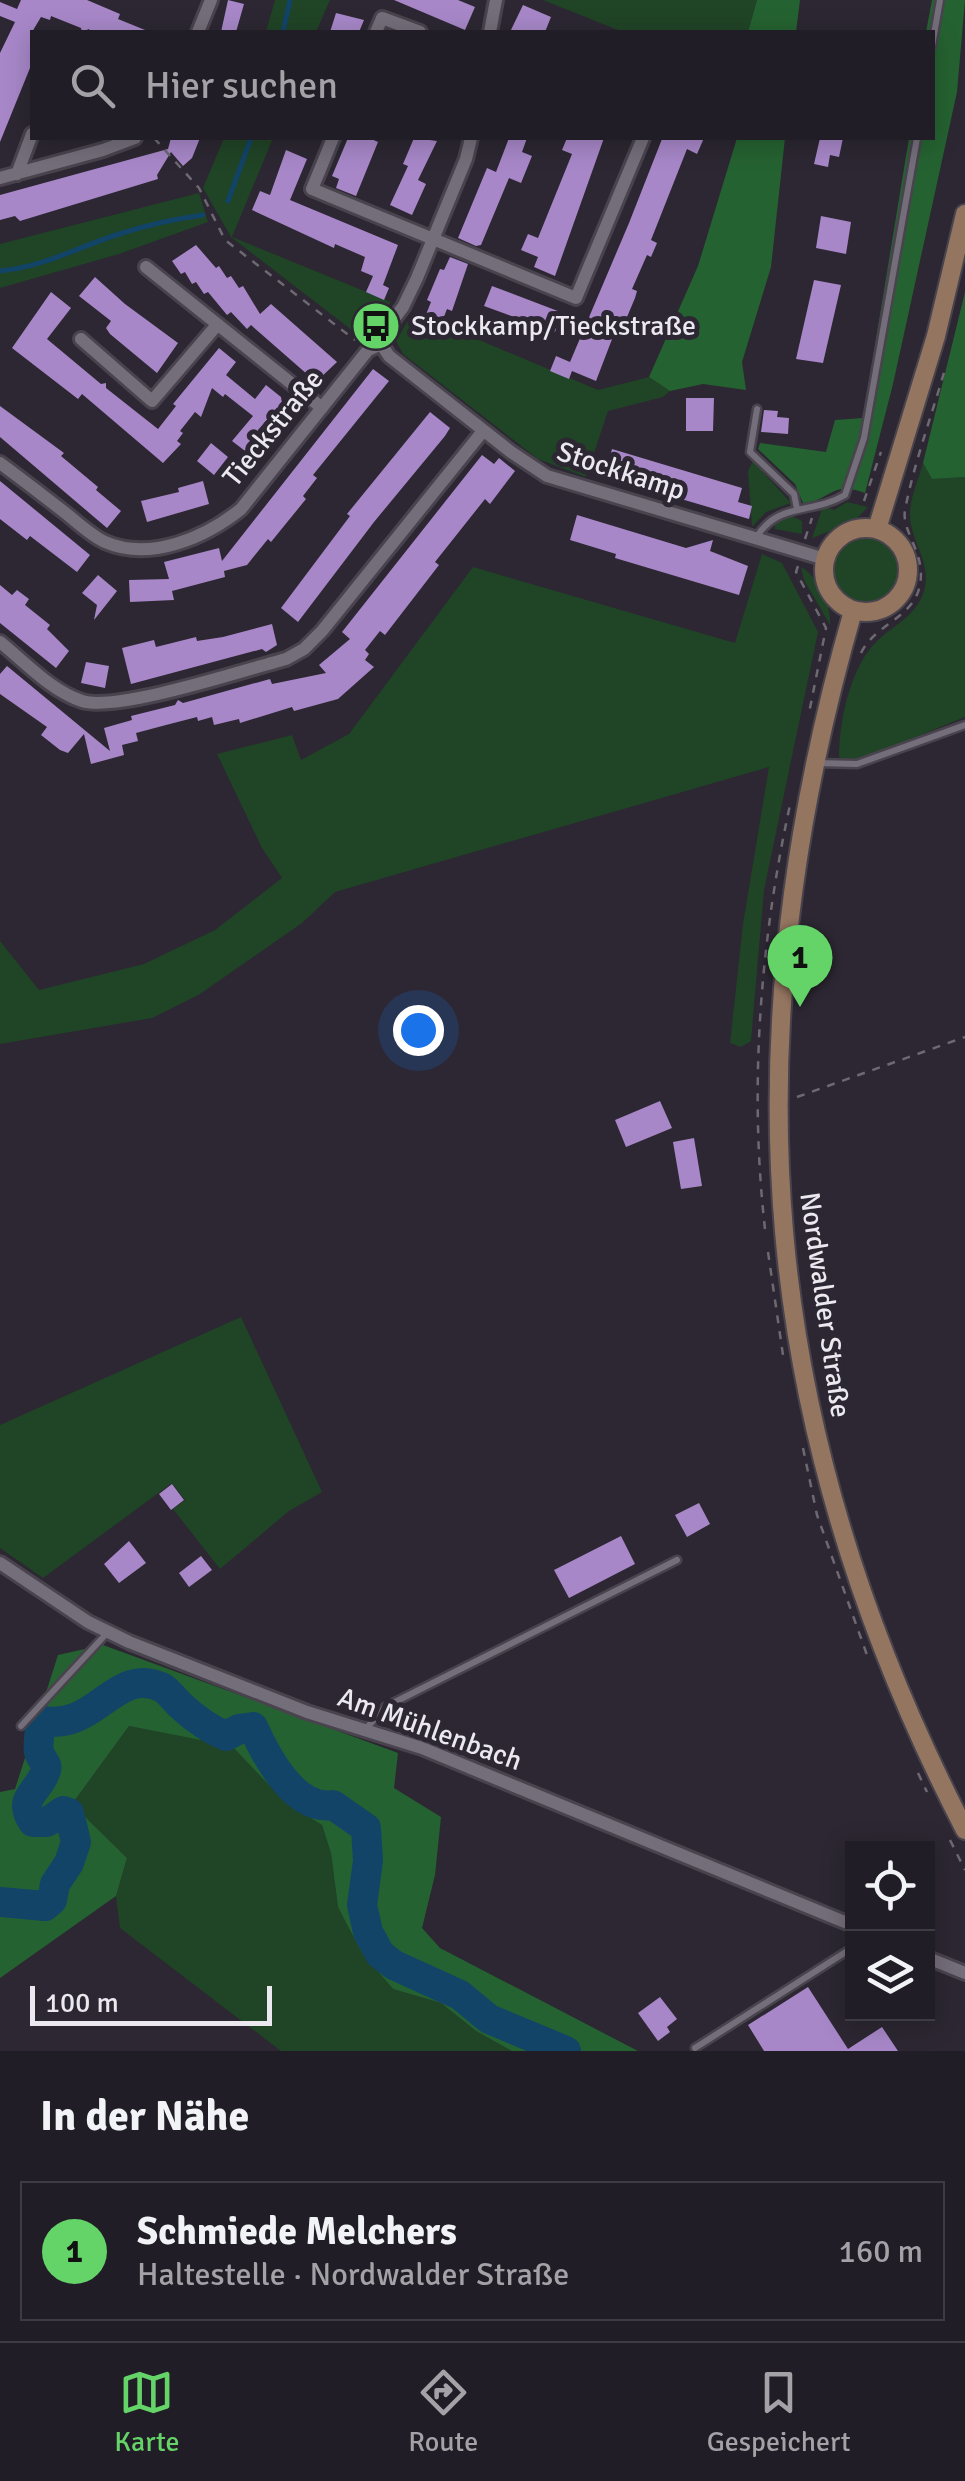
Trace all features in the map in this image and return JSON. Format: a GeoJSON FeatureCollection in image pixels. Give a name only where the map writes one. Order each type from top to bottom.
{"type":"FeatureCollection","features":[{"type":"Feature","properties":{"kind":"main road"},"geometry":{"type":"LineString","coordinates":[[877,530],[936,336],[965,214]]}},
{"type":"Feature","properties":{"kind":"main road"},"geometry":{"type":"LineString","coordinates":[[864,528],[877,530],[899,544],[906,556],[906,582],[891,604],[879,610],[853,611],[841,605],[826,584],[825,558],[839,537],[864,528]]}},
{"type":"Feature","properties":{"kind":"main road","name":"Nordwalder Straße"},"geometry":{"type":"LineString","coordinates":[[853,611],[828,701],[787,938],[777,1103],[781,1214],[799,1357],[826,1480],[874,1626],[912,1719],[965,1830]]}},
{"type":"Feature","properties":{"kind":"street"},"geometry":{"type":"LineString","coordinates":[[490,30],[496,0]]}},
{"type":"Feature","properties":{"kind":"street"},"geometry":{"type":"LineString","coordinates":[[199,30],[210,3]]}},
{"type":"Feature","properties":{"kind":"street"},"geometry":{"type":"LineString","coordinates":[[377,30],[382,18],[415,30]]}},
{"type":"Feature","properties":{"kind":"street"},"geometry":{"type":"LineString","coordinates":[[17,174],[30,139]]}},
{"type":"Feature","properties":{"kind":"street"},"geometry":{"type":"LineString","coordinates":[[0,178],[130,140]]}},
{"type":"Feature","properties":{"kind":"street"},"geometry":{"type":"LineString","coordinates":[[332,140],[312,189],[576,298],[642,140]]}},
{"type":"Feature","properties":{"kind":"street","name":"Tieckstraße"},"geometry":{"type":"LineString","coordinates":[[0,462],[102,541],[127,549],[155,548],[216,529],[241,508],[375,347],[403,307],[471,140]]}},
{"type":"Feature","properties":{"kind":"street"},"geometry":{"type":"LineString","coordinates":[[146,267],[322,408]]}},
{"type":"Feature","properties":{"kind":"street"},"geometry":{"type":"LineString","coordinates":[[80,339],[152,401],[217,325]]}},
{"type":"Feature","properties":{"kind":"street","name":"Stockkamp"},"geometry":{"type":"LineString","coordinates":[[375,347],[548,476],[825,558]]}},
{"type":"Feature","properties":{"kind":"street"},"geometry":{"type":"LineString","coordinates":[[0,642],[56,687],[84,701],[117,703],[286,659],[304,649],[322,631],[483,430]]}},
{"type":"Feature","properties":{"kind":"street","name":"Am Mühlenbach"},"geometry":{"type":"LineString","coordinates":[[0,1563],[108,1632],[272,1698],[422,1748],[845,1922]]}},
{"type":"Feature","properties":{"kind":"street"},"geometry":{"type":"LineString","coordinates":[[935,1961],[965,1974]]}},
{"type":"Feature","properties":{"kind":"lane"},"geometry":{"type":"LineString","coordinates":[[935,30],[940,0]]}},
{"type":"Feature","properties":{"kind":"lane"},"geometry":{"type":"LineString","coordinates":[[756,538],[764,524],[796,509],[817,507],[845,495],[864,438],[917,140]]}},
{"type":"Feature","properties":{"kind":"lane"},"geometry":{"type":"LineString","coordinates":[[757,409],[750,452],[794,494],[796,509]]}},
{"type":"Feature","properties":{"kind":"lane"},"geometry":{"type":"LineString","coordinates":[[816,763],[857,764],[965,726]]}},
{"type":"Feature","properties":{"kind":"lane"},"geometry":{"type":"LineString","coordinates":[[364,1730],[385,1707],[677,1560]]}},
{"type":"Feature","properties":{"kind":"lane"},"geometry":{"type":"LineString","coordinates":[[21,1726],[108,1632]]}},
{"type":"Feature","properties":{"kind":"lane"},"geometry":{"type":"LineString","coordinates":[[695,2048],[845,1952]]}},
{"type":"Feature","properties":{"kind":"path"},"geometry":{"type":"LineString","coordinates":[[156,140],[199,188],[225,240],[375,347]]}},
{"type":"Feature","properties":{"kind":"path"},"geometry":{"type":"LineString","coordinates":[[856,664],[866,642],[909,607],[917,594],[922,575],[920,559],[904,514],[947,364]]}},
{"type":"Feature","properties":{"kind":"path"},"geometry":{"type":"LineString","coordinates":[[805,537],[817,507]]}},
{"type":"Feature","properties":{"kind":"path"},"geometry":{"type":"LineString","coordinates":[[777,1103],[965,1037]]}},
{"type":"Feature","properties":{"kind":"green space"},"geometry":{"type":"Polygon","coordinates":[[[275,0],[330,0],[317,30],[267,30],[275,0]]]}},
{"type":"Feature","properties":{"kind":"green space"},"geometry":{"type":"Polygon","coordinates":[[[543,0],[757,0],[749,30],[618,30],[543,0]]]}},
{"type":"Feature","properties":{"kind":"green space"},"geometry":{"type":"Polygon","coordinates":[[[757,0],[800,0],[796,30],[749,30],[757,0]]]}},
{"type":"Feature","properties":{"kind":"green space"},"geometry":{"type":"Polygon","coordinates":[[[932,0],[965,0],[957,92],[865,493],[838,490],[803,503],[795,484],[758,449],[760,443],[826,452],[835,420],[863,418],[909,140],[935,140],[935,30],[926,30],[932,0]]]}},
{"type":"Feature","properties":{"kind":"green space"},"geometry":{"type":"Polygon","coordinates":[[[223,140],[272,140],[232,237],[391,302],[362,338],[231,237],[203,188],[223,140]]]}},
{"type":"Feature","properties":{"kind":"green space"},"geometry":{"type":"Polygon","coordinates":[[[736,140],[785,140],[771,267],[742,362],[746,390],[703,384],[670,391],[649,377],[698,266],[736,140]]]}},
{"type":"Feature","properties":{"kind":"green space"},"geometry":{"type":"Polygon","coordinates":[[[199,193],[208,222],[119,254],[0,288],[0,244],[199,193]]]}},
{"type":"Feature","properties":{"kind":"green space"},"geometry":{"type":"Polygon","coordinates":[[[965,292],[965,477],[932,479],[923,463],[965,292]]]}},
{"type":"Feature","properties":{"kind":"green space"},"geometry":{"type":"Polygon","coordinates":[[[413,312],[598,390],[649,377],[670,391],[663,397],[608,411],[586,477],[538,459],[403,354],[396,341],[413,312]]]}},
{"type":"Feature","properties":{"kind":"green space"},"geometry":{"type":"Polygon","coordinates":[[[753,461],[791,503],[766,512],[752,527],[748,471],[753,461]]]}},
{"type":"Feature","properties":{"kind":"green space"},"geometry":{"type":"Polygon","coordinates":[[[923,463],[932,479],[965,477],[965,717],[849,761],[839,757],[844,712],[853,680],[868,652],[910,613],[924,591],[925,571],[910,516],[923,463]]]}},
{"type":"Feature","properties":{"kind":"green space"},"geometry":{"type":"Polygon","coordinates":[[[847,502],[868,507],[853,522],[812,538],[823,506],[834,510],[847,502]]]}},
{"type":"Feature","properties":{"kind":"green space"},"geometry":{"type":"Polygon","coordinates":[[[790,515],[802,521],[802,534],[775,529],[775,523],[790,515]]]}},
{"type":"Feature","properties":{"kind":"green space"},"geometry":{"type":"Polygon","coordinates":[[[866,538],[888,548],[898,570],[888,592],[866,602],[844,592],[834,570],[844,548],[866,538]]]}},
{"type":"Feature","properties":{"kind":"green space"},"geometry":{"type":"Polygon","coordinates":[[[762,554],[782,563],[818,632],[764,890],[751,1041],[741,1047],[730,1043],[743,924],[769,767],[335,892],[302,923],[200,994],[152,1018],[0,1044],[0,941],[39,990],[144,964],[215,930],[282,878],[262,848],[217,754],[292,735],[301,760],[349,734],[473,567],[735,643],[762,554]]]}},
{"type":"Feature","properties":{"kind":"green space"},"geometry":{"type":"Polygon","coordinates":[[[801,567],[823,593],[830,625],[804,580],[801,567]]]}},
{"type":"Feature","properties":{"kind":"green space"},"geometry":{"type":"Polygon","coordinates":[[[241,1317],[322,1492],[289,1511],[220,1569],[173,1509],[185,1500],[172,1483],[43,1578],[0,1548],[0,1425],[241,1317]]]}},
{"type":"Feature","properties":{"kind":"green space"},"geometry":{"type":"Polygon","coordinates":[[[103,1645],[398,1753],[394,1788],[441,1817],[435,1875],[422,1928],[440,1948],[638,2051],[512,2051],[476,2031],[441,2003],[393,1989],[361,1951],[338,1907],[331,1853],[322,1825],[286,1803],[232,1746],[129,1726],[72,1804],[127,1858],[116,1896],[0,1978],[0,1792],[15,1789],[58,1655],[103,1645]]]}},
{"type":"Feature","properties":{"kind":"green space"},"geometry":{"type":"Polygon","coordinates":[[[129,1726],[232,1745],[286,1803],[322,1825],[331,1853],[338,1907],[393,1989],[441,2003],[476,2031],[512,2051],[281,2051],[120,1928],[116,1896],[127,1858],[72,1804],[129,1726]]]}},
{"type":"Feature","properties":{"kind":"building"},"geometry":{"type":"Polygon","coordinates":[[[21,0],[87,0],[145,30],[82,30],[51,16],[50,20],[41,17],[30,30],[30,68],[0,142],[0,53],[15,22],[0,16],[0,2],[17,9],[21,0]]]}},
{"type":"Feature","properties":{"kind":"building"},"geometry":{"type":"Polygon","coordinates":[[[228,0],[244,4],[237,30],[221,30],[228,0]]]}},
{"type":"Feature","properties":{"kind":"building"},"geometry":{"type":"Polygon","coordinates":[[[394,0],[458,0],[475,7],[465,30],[394,0]]]}},
{"type":"Feature","properties":{"kind":"building"},"geometry":{"type":"Polygon","coordinates":[[[523,5],[551,17],[546,30],[511,30],[523,5]]]}},
{"type":"Feature","properties":{"kind":"building"},"geometry":{"type":"Polygon","coordinates":[[[336,13],[364,20],[360,30],[331,30],[336,13]]]}},
{"type":"Feature","properties":{"kind":"building"},"geometry":{"type":"Polygon","coordinates":[[[170,140],[199,140],[192,158],[183,166],[171,152],[158,179],[20,221],[15,216],[0,220],[0,195],[168,149],[170,140]]]}},
{"type":"Feature","properties":{"kind":"building"},"geometry":{"type":"Polygon","coordinates":[[[347,140],[378,142],[356,196],[336,188],[339,179],[332,176],[347,140]]]}},
{"type":"Feature","properties":{"kind":"building"},"geometry":{"type":"Polygon","coordinates":[[[413,140],[437,141],[418,180],[426,184],[412,215],[390,205],[408,166],[403,164],[413,140]]]}},
{"type":"Feature","properties":{"kind":"building"},"geometry":{"type":"Polygon","coordinates":[[[508,140],[526,140],[522,152],[532,156],[521,183],[509,178],[481,245],[476,246],[458,238],[487,168],[496,172],[508,140]]]}},
{"type":"Feature","properties":{"kind":"building"},"geometry":{"type":"Polygon","coordinates":[[[566,140],[603,140],[555,276],[534,267],[538,257],[521,250],[528,234],[538,238],[572,154],[562,150],[566,140]]]}},
{"type":"Feature","properties":{"kind":"building"},"geometry":{"type":"Polygon","coordinates":[[[662,140],[703,140],[697,154],[687,149],[651,240],[657,243],[651,257],[647,255],[632,289],[637,291],[635,298],[619,336],[614,334],[596,381],[572,371],[569,379],[550,371],[556,356],[570,362],[662,140]]]}},
{"type":"Feature","properties":{"kind":"building"},"geometry":{"type":"Polygon","coordinates":[[[820,140],[843,140],[839,157],[830,155],[828,167],[814,164],[820,140]]]}},
{"type":"Feature","properties":{"kind":"building"},"geometry":{"type":"Polygon","coordinates":[[[286,150],[307,159],[290,200],[398,245],[383,285],[389,288],[384,300],[366,292],[373,276],[361,271],[365,257],[335,244],[334,248],[252,210],[260,191],[270,195],[286,150]]]}},
{"type":"Feature","properties":{"kind":"building"},"geometry":{"type":"Polygon","coordinates":[[[821,216],[851,222],[846,254],[816,248],[821,216]]]}},
{"type":"Feature","properties":{"kind":"building"},"geometry":{"type":"Polygon","coordinates":[[[196,245],[227,278],[231,276],[239,288],[243,286],[260,314],[271,304],[337,362],[316,382],[251,325],[247,329],[231,312],[227,315],[208,292],[204,294],[196,282],[192,284],[172,261],[196,245]]]}},
{"type":"Feature","properties":{"kind":"building"},"geometry":{"type":"Polygon","coordinates":[[[450,257],[468,264],[452,311],[447,309],[441,324],[425,317],[431,302],[427,300],[440,269],[444,270],[450,257]]]}},
{"type":"Feature","properties":{"kind":"building"},"geometry":{"type":"Polygon","coordinates":[[[95,277],[178,343],[157,373],[110,334],[106,328],[111,321],[79,296],[95,277]]]}},
{"type":"Feature","properties":{"kind":"building"},"geometry":{"type":"Polygon","coordinates":[[[814,280],[841,285],[823,363],[796,359],[814,280]]]}},
{"type":"Feature","properties":{"kind":"building"},"geometry":{"type":"Polygon","coordinates":[[[492,286],[563,313],[555,332],[484,306],[492,286]]]}},
{"type":"Feature","properties":{"kind":"building"},"geometry":{"type":"Polygon","coordinates":[[[51,292],[71,308],[47,339],[158,429],[176,406],[173,404],[219,348],[236,362],[226,375],[255,399],[266,385],[281,397],[282,403],[258,430],[264,435],[249,454],[232,441],[253,416],[212,388],[201,417],[195,412],[180,431],[183,433],[177,441],[181,444],[163,463],[82,394],[78,399],[12,348],[51,292]]]}},
{"type":"Feature","properties":{"kind":"building"},"geometry":{"type":"Polygon","coordinates":[[[373,369],[389,381],[313,475],[317,478],[303,496],[306,499],[271,542],[268,539],[247,565],[224,571],[225,577],[172,591],[174,600],[130,602],[129,580],[169,579],[164,562],[219,548],[222,561],[373,369]]]}},
{"type":"Feature","properties":{"kind":"building"},"geometry":{"type":"Polygon","coordinates":[[[686,398],[714,398],[713,431],[686,431],[686,398]]]}},
{"type":"Feature","properties":{"kind":"building"},"geometry":{"type":"Polygon","coordinates":[[[0,406],[64,453],[61,456],[121,511],[107,528],[0,437],[0,406]]]}},
{"type":"Feature","properties":{"kind":"building"},"geometry":{"type":"Polygon","coordinates":[[[764,410],[778,411],[777,417],[789,418],[788,434],[761,432],[764,410]]]}},
{"type":"Feature","properties":{"kind":"building"},"geometry":{"type":"Polygon","coordinates":[[[430,412],[450,428],[445,436],[298,622],[281,608],[350,516],[347,514],[430,412]]]}},
{"type":"Feature","properties":{"kind":"building"},"geometry":{"type":"Polygon","coordinates":[[[211,443],[228,457],[214,475],[197,461],[211,443]]]}},
{"type":"Feature","properties":{"kind":"building"},"geometry":{"type":"Polygon","coordinates":[[[612,449],[742,488],[738,502],[752,506],[749,519],[654,491],[653,494],[612,478],[605,474],[612,449]]]}},
{"type":"Feature","properties":{"kind":"building"},"geometry":{"type":"Polygon","coordinates":[[[482,455],[494,464],[499,458],[515,471],[490,504],[485,499],[435,562],[439,565],[385,635],[380,631],[365,650],[369,654],[365,660],[374,667],[338,699],[294,711],[292,707],[240,723],[239,719],[214,725],[212,717],[198,721],[197,717],[166,725],[136,733],[138,741],[122,745],[124,755],[91,764],[84,734],[68,753],[60,750],[41,735],[47,727],[0,694],[0,674],[7,666],[110,751],[104,728],[132,720],[131,716],[175,705],[178,700],[183,703],[270,679],[272,684],[326,673],[319,665],[350,639],[342,632],[482,455]]]}},
{"type":"Feature","properties":{"kind":"building"},"geometry":{"type":"Polygon","coordinates":[[[0,481],[90,555],[77,572],[30,536],[27,540],[0,519],[0,481]]]}},
{"type":"Feature","properties":{"kind":"building"},"geometry":{"type":"Polygon","coordinates":[[[203,481],[209,504],[147,522],[141,501],[179,492],[178,488],[203,481]]]}},
{"type":"Feature","properties":{"kind":"building"},"geometry":{"type":"Polygon","coordinates":[[[577,515],[686,548],[713,540],[710,551],[748,566],[739,595],[615,558],[616,554],[570,540],[577,515]]]}},
{"type":"Feature","properties":{"kind":"building"},"geometry":{"type":"Polygon","coordinates":[[[98,575],[117,591],[94,620],[97,605],[82,593],[98,575]]]}},
{"type":"Feature","properties":{"kind":"building"},"geometry":{"type":"Polygon","coordinates":[[[0,585],[12,595],[17,590],[29,599],[25,605],[50,625],[47,629],[69,651],[56,668],[0,623],[0,585]]]}},
{"type":"Feature","properties":{"kind":"building"},"geometry":{"type":"Polygon","coordinates":[[[272,624],[277,645],[266,652],[262,649],[131,684],[122,648],[154,640],[156,647],[196,637],[197,641],[223,637],[272,624]]]}},
{"type":"Feature","properties":{"kind":"building"},"geometry":{"type":"Polygon","coordinates":[[[86,662],[109,666],[105,688],[81,683],[86,662]]]}},
{"type":"Feature","properties":{"kind":"building"},"geometry":{"type":"Polygon","coordinates":[[[660,1101],[672,1128],[626,1147],[615,1120],[660,1101]]]}},
{"type":"Feature","properties":{"kind":"building"},"geometry":{"type":"Polygon","coordinates":[[[694,1138],[702,1186],[681,1189],[673,1142],[694,1138]]]}},
{"type":"Feature","properties":{"kind":"building"},"geometry":{"type":"Polygon","coordinates":[[[172,1484],[184,1500],[171,1510],[159,1494],[172,1484]]]}},
{"type":"Feature","properties":{"kind":"building"},"geometry":{"type":"Polygon","coordinates":[[[699,1503],[710,1524],[687,1537],[675,1515],[699,1503]]]}},
{"type":"Feature","properties":{"kind":"building"},"geometry":{"type":"Polygon","coordinates":[[[621,1536],[635,1564],[569,1598],[554,1570],[621,1536]]]}},
{"type":"Feature","properties":{"kind":"building"},"geometry":{"type":"Polygon","coordinates":[[[129,1541],[146,1563],[119,1583],[104,1564],[129,1541]]]}},
{"type":"Feature","properties":{"kind":"building"},"geometry":{"type":"Polygon","coordinates":[[[201,1556],[212,1570],[189,1587],[179,1573],[201,1556]]]}},
{"type":"Feature","properties":{"kind":"building"},"geometry":{"type":"Polygon","coordinates":[[[808,1987],[848,2049],[882,2027],[898,2051],[764,2051],[748,2025],[808,1987]]]}},
{"type":"Feature","properties":{"kind":"building"},"geometry":{"type":"Polygon","coordinates":[[[660,1997],[677,2019],[667,2027],[670,2032],[658,2041],[638,2013],[660,1997]]]}},
{"type":"Feature","properties":{"kind":"waterway"},"geometry":{"type":"LineString","coordinates":[[283,30],[290,0]]}},
{"type":"Feature","properties":{"kind":"waterway"},"geometry":{"type":"LineString","coordinates":[[228,201],[250,140]]}},
{"type":"Feature","properties":{"kind":"waterway"},"geometry":{"type":"LineString","coordinates":[[0,271],[47,261],[140,228],[203,215]]}},
{"type":"Feature","properties":{"kind":"waterway"},"geometry":{"type":"LineString","coordinates":[[0,1902],[45,1906],[52,1900],[55,1884],[69,1863],[76,1842],[69,1813],[63,1811],[47,1822],[33,1822],[29,1814],[30,1796],[46,1770],[39,1749],[40,1720],[59,1722],[76,1718],[117,1691],[146,1683],[163,1688],[196,1718],[226,1736],[253,1727],[274,1767],[295,1791],[319,1805],[333,1805],[366,1828],[368,1861],[362,1905],[368,1932],[380,1954],[394,1965],[460,1995],[489,2019],[566,2051]]}},
{"type":"Feature","properties":{"kind":"place","name":"Stockkamp/Tieckstraße"},"geometry":{"type":"Point","coordinates":[376,326]}},
{"type":"Feature","properties":{"kind":"place","name":"Schmiede Melchers"},"geometry":{"type":"Point","coordinates":[800,1007]}}]}
